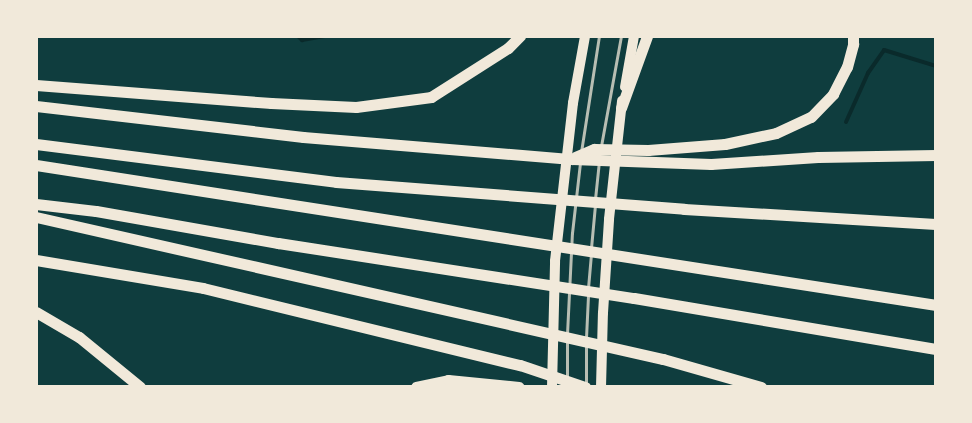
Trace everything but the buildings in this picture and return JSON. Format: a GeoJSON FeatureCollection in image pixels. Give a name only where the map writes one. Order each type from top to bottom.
{"type":"FeatureCollection","features":[{"type":"Feature","properties":{"kind":"highway"},"geometry":{"type":"LineString","coordinates":[[36,85],[271,103],[356,107],[431,97],[508,48],[520,36]]}},
{"type":"Feature","properties":{"kind":"highway"},"geometry":{"type":"LineString","coordinates":[[621,108],[647,36]]}},
{"type":"Feature","properties":{"kind":"highway"},"geometry":{"type":"LineString","coordinates":[[572,159],[594,149],[648,150],[716,145],[776,134],[811,117],[834,94],[847,67],[853,44],[853,36]]}},
{"type":"Feature","properties":{"kind":"highway"},"geometry":{"type":"LineString","coordinates":[[36,106],[303,137],[572,159],[711,164],[818,157],[936,155]]}},
{"type":"Feature","properties":{"kind":"highway"},"geometry":{"type":"LineString","coordinates":[[36,144],[336,182],[684,209],[936,224]]}},
{"type":"Feature","properties":{"kind":"highway"},"geometry":{"type":"LineString","coordinates":[[36,165],[936,305]]}},
{"type":"Feature","properties":{"kind":"highway"},"geometry":{"type":"LineString","coordinates":[[36,204],[96,211],[278,243],[634,298],[936,350]]}},
{"type":"Feature","properties":{"kind":"highway"},"geometry":{"type":"LineString","coordinates":[[36,217],[653,357],[761,387]]}},
{"type":"Feature","properties":{"kind":"highway"},"geometry":{"type":"LineString","coordinates":[[36,260],[203,288],[520,365],[585,387]]}},
{"type":"Feature","properties":{"kind":"highway"},"geometry":{"type":"LineString","coordinates":[[36,312],[79,336],[140,387]]}},
{"type":"Feature","properties":{"kind":"highway"},"geometry":{"type":"LineString","coordinates":[[416,387],[448,380],[519,387]]}},
{"type":"Feature","properties":{"kind":"main road"},"geometry":{"type":"LineString","coordinates":[[552,387],[555,261],[573,103],[585,36]]}},
{"type":"Feature","properties":{"kind":"main road"},"geometry":{"type":"LineString","coordinates":[[601,387],[603,313],[609,219],[621,108],[634,36]]}},
{"type":"Feature","properties":{"kind":"lane"},"geometry":{"type":"LineString","coordinates":[[566,387],[572,233],[586,107],[599,36]]}},
{"type":"Feature","properties":{"kind":"lane"},"geometry":{"type":"LineString","coordinates":[[585,387],[587,311],[594,214],[607,112],[621,36]]}},
{"type":"Feature","properties":{"kind":"waterway"},"geometry":{"type":"LineString","coordinates":[[298,36],[302,40],[325,36]]}},
{"type":"Feature","properties":{"kind":"waterway"},"geometry":{"type":"LineString","coordinates":[[846,122],[868,73],[884,50],[936,66]]}}]}
